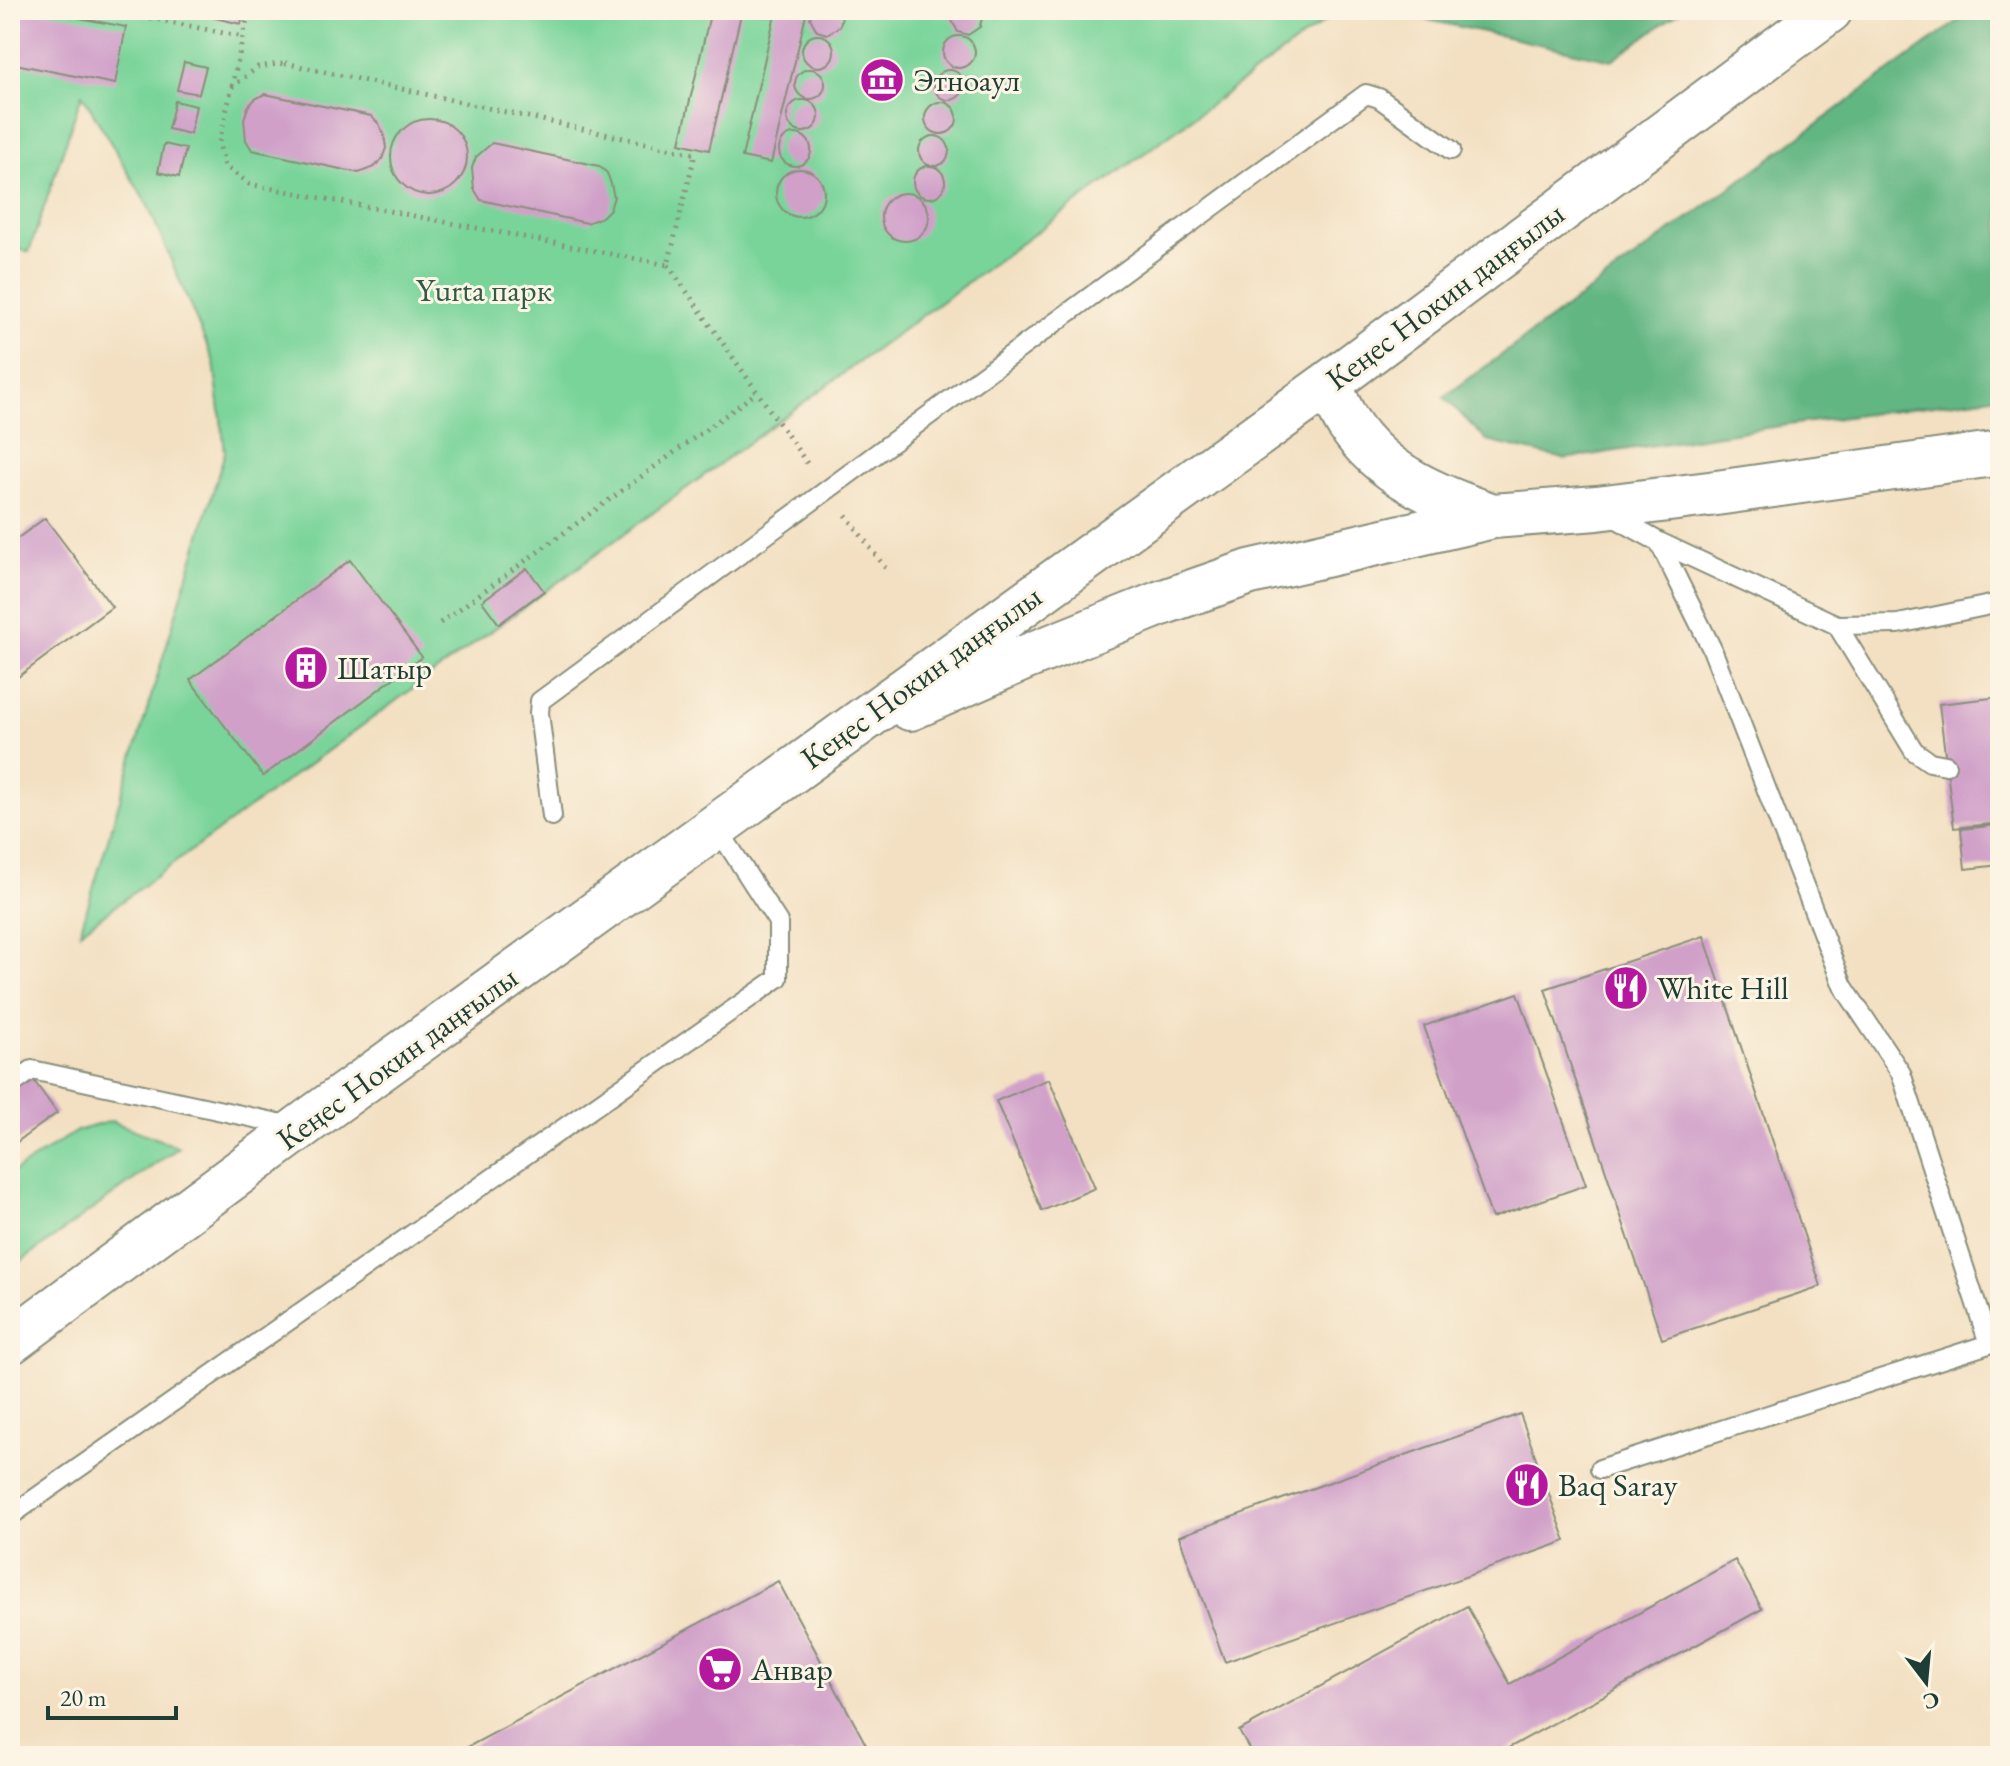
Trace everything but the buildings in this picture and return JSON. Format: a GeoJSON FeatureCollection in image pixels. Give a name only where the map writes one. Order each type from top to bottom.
{"type":"FeatureCollection","features":[{"type":"Feature","properties":{"kind":"highway","name":"Кеңес Нокин даңғылы"},"geometry":{"type":"LineString","coordinates":[[10,1342],[310,1120],[1328,384],[1830,10]]}},
{"type":"Feature","properties":{"kind":"highway"},"geometry":{"type":"LineString","coordinates":[[1328,384],[1349,424],[1386,466],[1436,497],[1493,516]]}},
{"type":"Feature","properties":{"kind":"highway"},"geometry":{"type":"LineString","coordinates":[[827,745],[1024,658],[1235,577],[1493,516],[1597,508],[2000,453]]}},
{"type":"Feature","properties":{"kind":"lane"},"geometry":{"type":"LineString","coordinates":[[552,816],[540,701],[826,488],[1366,94],[1379,98],[1451,150]]}},
{"type":"Feature","properties":{"kind":"lane"},"geometry":{"type":"LineString","coordinates":[[1597,508],[1659,542],[1837,625],[1898,624],[2000,603]]}},
{"type":"Feature","properties":{"kind":"lane"},"geometry":{"type":"LineString","coordinates":[[1600,1469],[1989,1344],[1901,1073],[1843,986],[1712,649],[1659,542]]}},
{"type":"Feature","properties":{"kind":"lane"},"geometry":{"type":"LineString","coordinates":[[1837,625],[1914,751],[1930,762],[1946,765]]}},
{"type":"Feature","properties":{"kind":"lane"},"geometry":{"type":"LineString","coordinates":[[10,1516],[778,978],[778,922],[716,826]]}},
{"type":"Feature","properties":{"kind":"lane"},"geometry":{"type":"LineString","coordinates":[[10,1086],[32,1070],[293,1127],[310,1120]]}},
{"type":"Feature","properties":{"kind":"path"},"geometry":{"type":"LineString","coordinates":[[111,10],[243,37]]}},
{"type":"Feature","properties":{"kind":"path"},"geometry":{"type":"LineString","coordinates":[[249,10],[219,143],[225,166],[249,184],[668,265],[756,393],[886,569]]}},
{"type":"Feature","properties":{"kind":"path"},"geometry":{"type":"LineString","coordinates":[[232,87],[258,67],[285,63],[695,154],[668,265]]}},
{"type":"Feature","properties":{"kind":"path"},"geometry":{"type":"LineString","coordinates":[[440,623],[756,393]]}},
{"type":"Feature","properties":{"kind":"green space","name":"Yurta парк"},"geometry":{"type":"Polygon","coordinates":[[[10,10],[1340,10],[80,932],[225,452],[214,362],[149,208],[82,94],[29,252],[10,247],[10,10]]]}},
{"type":"Feature","properties":{"kind":"green space"},"geometry":{"type":"Polygon","coordinates":[[[1382,10],[1682,10],[1612,60],[1382,10]]]}},
{"type":"Feature","properties":{"kind":"green space"},"geometry":{"type":"Polygon","coordinates":[[[1973,10],[2000,10],[2000,396],[1564,459],[1487,441],[1444,397],[1973,10]]]}},
{"type":"Feature","properties":{"kind":"green space"},"geometry":{"type":"Polygon","coordinates":[[[111,1121],[179,1147],[10,1269],[10,1174],[77,1131],[111,1121]]]}},
{"type":"Feature","properties":{"kind":"place","name":"Этноаул"},"geometry":{"type":"Point","coordinates":[882,80]}},
{"type":"Feature","properties":{"kind":"place","name":"Шатыр"},"geometry":{"type":"Point","coordinates":[306,668]}},
{"type":"Feature","properties":{"kind":"place","name":"White Hill"},"geometry":{"type":"Point","coordinates":[1626,988]}},
{"type":"Feature","properties":{"kind":"place","name":"Baq Saray"},"geometry":{"type":"Point","coordinates":[1527,1485]}},
{"type":"Feature","properties":{"kind":"place","name":"Анвар"},"geometry":{"type":"Point","coordinates":[720,1669]}}]}
